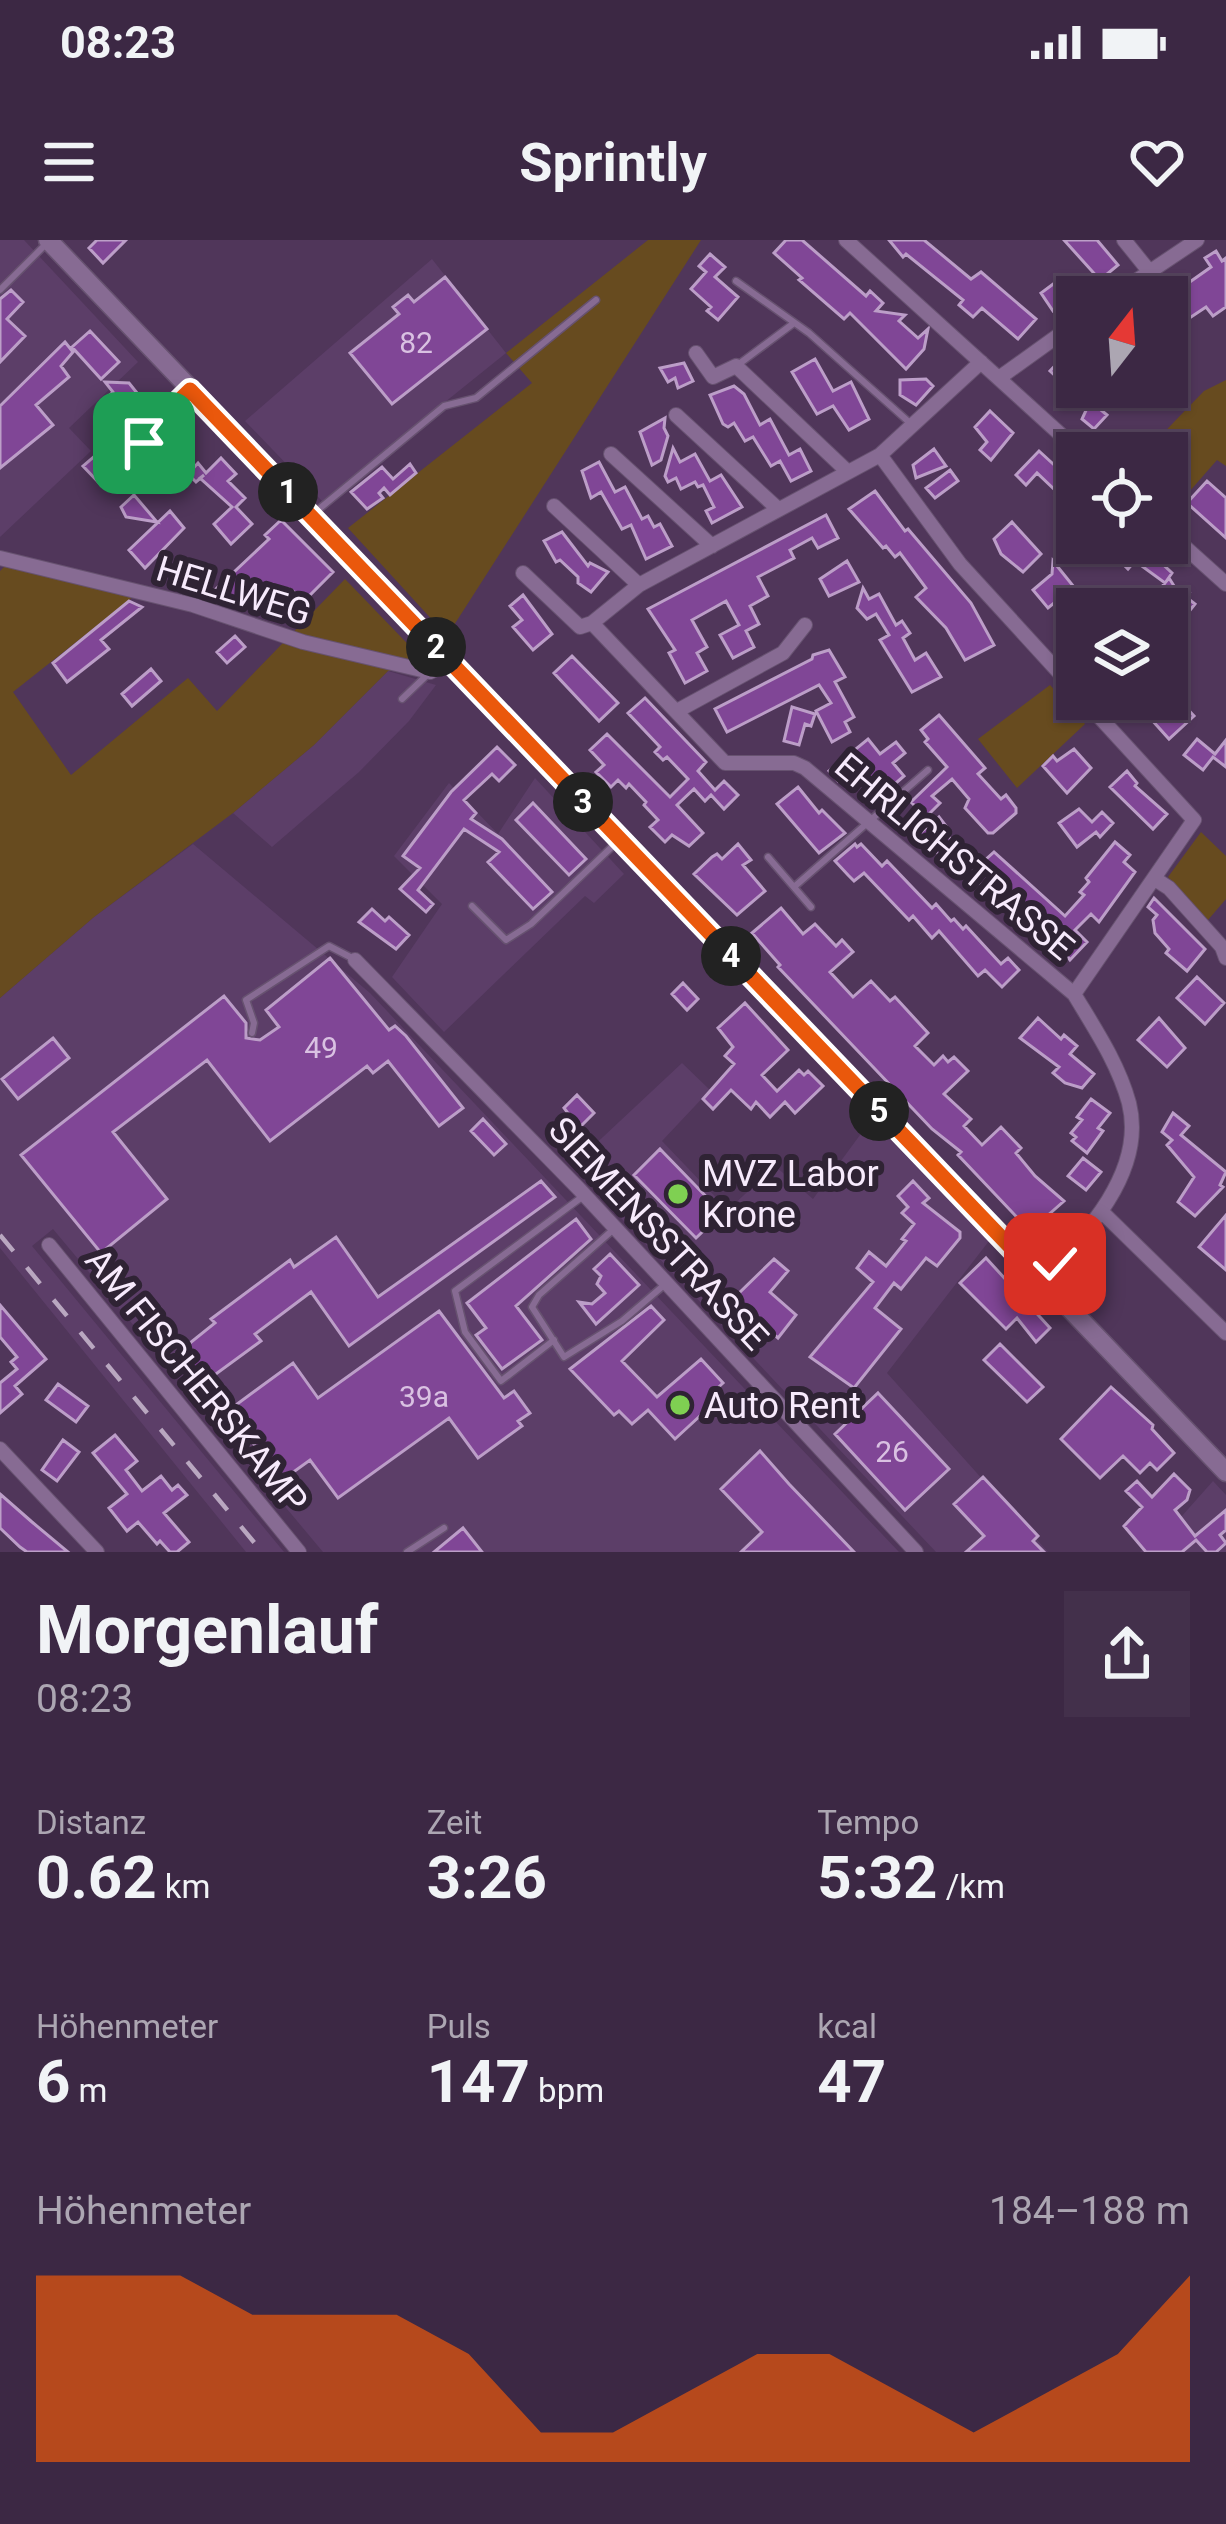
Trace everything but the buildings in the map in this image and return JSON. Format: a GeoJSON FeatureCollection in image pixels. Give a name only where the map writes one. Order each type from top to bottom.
{"type":"FeatureCollection","features":[{"type":"Feature","properties":{"kind":"main road"},"geometry":{"type":"LineString","coordinates":[[48,240],[1226,1472]]}},
{"type":"Feature","properties":{"kind":"street"},"geometry":{"type":"LineString","coordinates":[[846,240],[1059,432]]}},
{"type":"Feature","properties":{"kind":"street"},"geometry":{"type":"LineString","coordinates":[[1124,240],[1149,271]]}},
{"type":"Feature","properties":{"kind":"street"},"geometry":{"type":"LineString","coordinates":[[1142,276],[1197,240]]}},
{"type":"Feature","properties":{"kind":"street"},"geometry":{"type":"LineString","coordinates":[[999,378],[1056,337]]}},
{"type":"Feature","properties":{"kind":"street"},"geometry":{"type":"LineString","coordinates":[[696,353],[712,377],[736,366],[848,472]]}},
{"type":"Feature","properties":{"kind":"street"},"geometry":{"type":"LineString","coordinates":[[592,623],[640,585],[880,455],[981,362]]}},
{"type":"Feature","properties":{"kind":"street"},"geometry":{"type":"LineString","coordinates":[[676,415],[778,509]]}},
{"type":"Feature","properties":{"kind":"street"},"geometry":{"type":"LineString","coordinates":[[611,454],[712,546]]}},
{"type":"Feature","properties":{"kind":"street"},"geometry":{"type":"LineString","coordinates":[[880,455],[960,564],[1056,669]]}},
{"type":"Feature","properties":{"kind":"street"},"geometry":{"type":"LineString","coordinates":[[554,506],[640,585]]}},
{"type":"Feature","properties":{"kind":"street"},"geometry":{"type":"LineString","coordinates":[[1188,550],[1226,584]]}},
{"type":"Feature","properties":{"kind":"street","name":"HELLWEG"},"geometry":{"type":"LineString","coordinates":[[0,558],[193,604],[303,642],[430,673]]}},
{"type":"Feature","properties":{"kind":"street","name":"EHRLICHSTRASSE"},"geometry":{"type":"LineString","coordinates":[[523,573],[580,627],[592,623],[725,764],[794,763],[1073,994],[1111,1057],[1130,1106],[1130,1143],[1102,1212]]}},
{"type":"Feature","properties":{"kind":"street"},"geometry":{"type":"LineString","coordinates":[[677,711],[783,653],[805,625]]}},
{"type":"Feature","properties":{"kind":"street"},"geometry":{"type":"LineString","coordinates":[[430,673],[450,661]]}},
{"type":"Feature","properties":{"kind":"street"},"geometry":{"type":"LineString","coordinates":[[1073,994],[1194,820],[1102,720]]}},
{"type":"Feature","properties":{"kind":"street"},"geometry":{"type":"LineString","coordinates":[[1155,879],[1222,946],[1226,958]]}},
{"type":"Feature","properties":{"kind":"street","name":"SIEMENSSTRASSE"},"geometry":{"type":"LineString","coordinates":[[355,960],[584,1195],[916,1552]]}},
{"type":"Feature","properties":{"kind":"street"},"geometry":{"type":"LineString","coordinates":[[1040,1278],[1102,1212],[1226,1333]]}},
{"type":"Feature","properties":{"kind":"street","name":"AM FISCHERSKAMP"},"geometry":{"type":"LineString","coordinates":[[49,1245],[298,1552]]}},
{"type":"Feature","properties":{"kind":"street"},"geometry":{"type":"LineString","coordinates":[[0,1449],[98,1552]]}},
{"type":"Feature","properties":{"kind":"lane"},"geometry":{"type":"LineString","coordinates":[[0,290],[48,240]]}},
{"type":"Feature","properties":{"kind":"lane"},"geometry":{"type":"LineString","coordinates":[[736,281],[794,323],[914,427]]}},
{"type":"Feature","properties":{"kind":"lane"},"geometry":{"type":"LineString","coordinates":[[311,516],[444,406],[476,398],[596,300]]}},
{"type":"Feature","properties":{"kind":"lane"},"geometry":{"type":"LineString","coordinates":[[736,366],[794,323]]}},
{"type":"Feature","properties":{"kind":"lane"},"geometry":{"type":"LineString","coordinates":[[166,470],[146,448],[144,438],[190,390]]}},
{"type":"Feature","properties":{"kind":"lane"},"geometry":{"type":"LineString","coordinates":[[402,699],[430,673]]}},
{"type":"Feature","properties":{"kind":"lane"},"geometry":{"type":"LineString","coordinates":[[794,887],[928,770]]}},
{"type":"Feature","properties":{"kind":"lane"},"geometry":{"type":"LineString","coordinates":[[472,906],[506,940],[531,923],[620,839]]}},
{"type":"Feature","properties":{"kind":"lane"},"geometry":{"type":"LineString","coordinates":[[768,856],[812,907]]}},
{"type":"Feature","properties":{"kind":"lane"},"geometry":{"type":"LineString","coordinates":[[252,1033],[254,1023],[246,1000],[296,964],[329,946],[355,960]]}},
{"type":"Feature","properties":{"kind":"lane"},"geometry":{"type":"LineString","coordinates":[[554,1340],[501,1381],[465,1332],[454,1291],[584,1195]]}},
{"type":"Feature","properties":{"kind":"lane"},"geometry":{"type":"LineString","coordinates":[[615,1228],[539,1295],[532,1307],[565,1357],[622,1321],[666,1283]]}},
{"type":"Feature","properties":{"kind":"lane"},"geometry":{"type":"LineString","coordinates":[[407,1552],[444,1528]]}},
{"type":"Feature","properties":{"kind":"shaded area"},"geometry":{"type":"Polygon","coordinates":[[[0,240],[24,240],[138,362],[69,428],[91,451],[0,537],[0,240]]]}},
{"type":"Feature","properties":{"kind":"shaded area"},"geometry":{"type":"Polygon","coordinates":[[[648,240],[701,240],[447,636],[348,528],[532,383],[506,353],[648,240]]]}},
{"type":"Feature","properties":{"kind":"shaded area"},"geometry":{"type":"Polygon","coordinates":[[[432,259],[506,353],[322,501],[245,421],[432,259]]]}},
{"type":"Feature","properties":{"kind":"shaded area"},"geometry":{"type":"Polygon","coordinates":[[[1226,380],[1226,466],[1217,460],[1188,493],[1188,432],[1164,432],[1204,391],[1226,380]]]}},
{"type":"Feature","properties":{"kind":"shaded area"},"geometry":{"type":"Polygon","coordinates":[[[5,566],[133,597],[13,692],[71,775],[188,678],[217,711],[345,579],[428,665],[388,671],[314,745],[233,813],[94,917],[0,998],[0,571],[5,566]]]}},
{"type":"Feature","properties":{"kind":"shaded area"},"geometry":{"type":"Polygon","coordinates":[[[388,671],[436,685],[409,721],[359,772],[272,847],[233,813],[314,745],[388,671]]]}},
{"type":"Feature","properties":{"kind":"shaded area"},"geometry":{"type":"Polygon","coordinates":[[[1050,685],[1056,692],[1056,720],[1085,724],[1017,788],[978,739],[1050,685]]]}},
{"type":"Feature","properties":{"kind":"shaded area"},"geometry":{"type":"Polygon","coordinates":[[[535,778],[624,874],[594,903],[585,896],[444,1032],[392,977],[442,904],[394,856],[449,783],[498,834],[535,778]]]}},
{"type":"Feature","properties":{"kind":"shaded area"},"geometry":{"type":"Polygon","coordinates":[[[1201,832],[1226,856],[1226,899],[1208,920],[1168,877],[1201,832]]]}},
{"type":"Feature","properties":{"kind":"shaded area"},"geometry":{"type":"Polygon","coordinates":[[[193,844],[370,993],[899,1552],[323,1552],[53,1229],[32,1246],[284,1552],[246,1552],[0,1248],[0,998],[94,917],[193,844]]]}},
{"type":"Feature","properties":{"kind":"shaded area"},"geometry":{"type":"Polygon","coordinates":[[[682,1063],[710,1090],[662,1141],[728,1210],[775,1166],[813,1199],[871,1120],[989,1241],[887,1373],[1048,1552],[936,1552],[572,1166],[682,1063]]]}},
{"type":"Feature","properties":{"kind":"shaded area"},"geometry":{"type":"Polygon","coordinates":[[[1213,1481],[1226,1495],[1226,1552],[1140,1552],[1165,1535],[1213,1481]]]}},
{"type":"Feature","properties":{"kind":"railway"},"geometry":{"type":"LineString","coordinates":[[0,1235],[262,1552]]}},
{"type":"Feature","properties":{"kind":"place","name":"MVZ Labor Krone"},"geometry":{"type":"Point","coordinates":[678,1194]}},
{"type":"Feature","properties":{"kind":"place","name":"Auto Rent"},"geometry":{"type":"Point","coordinates":[680,1405]}},
{"type":"Feature","properties":{"kind":"route"},"geometry":{"type":"LineString","coordinates":[[144,443],[146,433],[190,390],[1040,1278],[1055,1264]]}}]}
